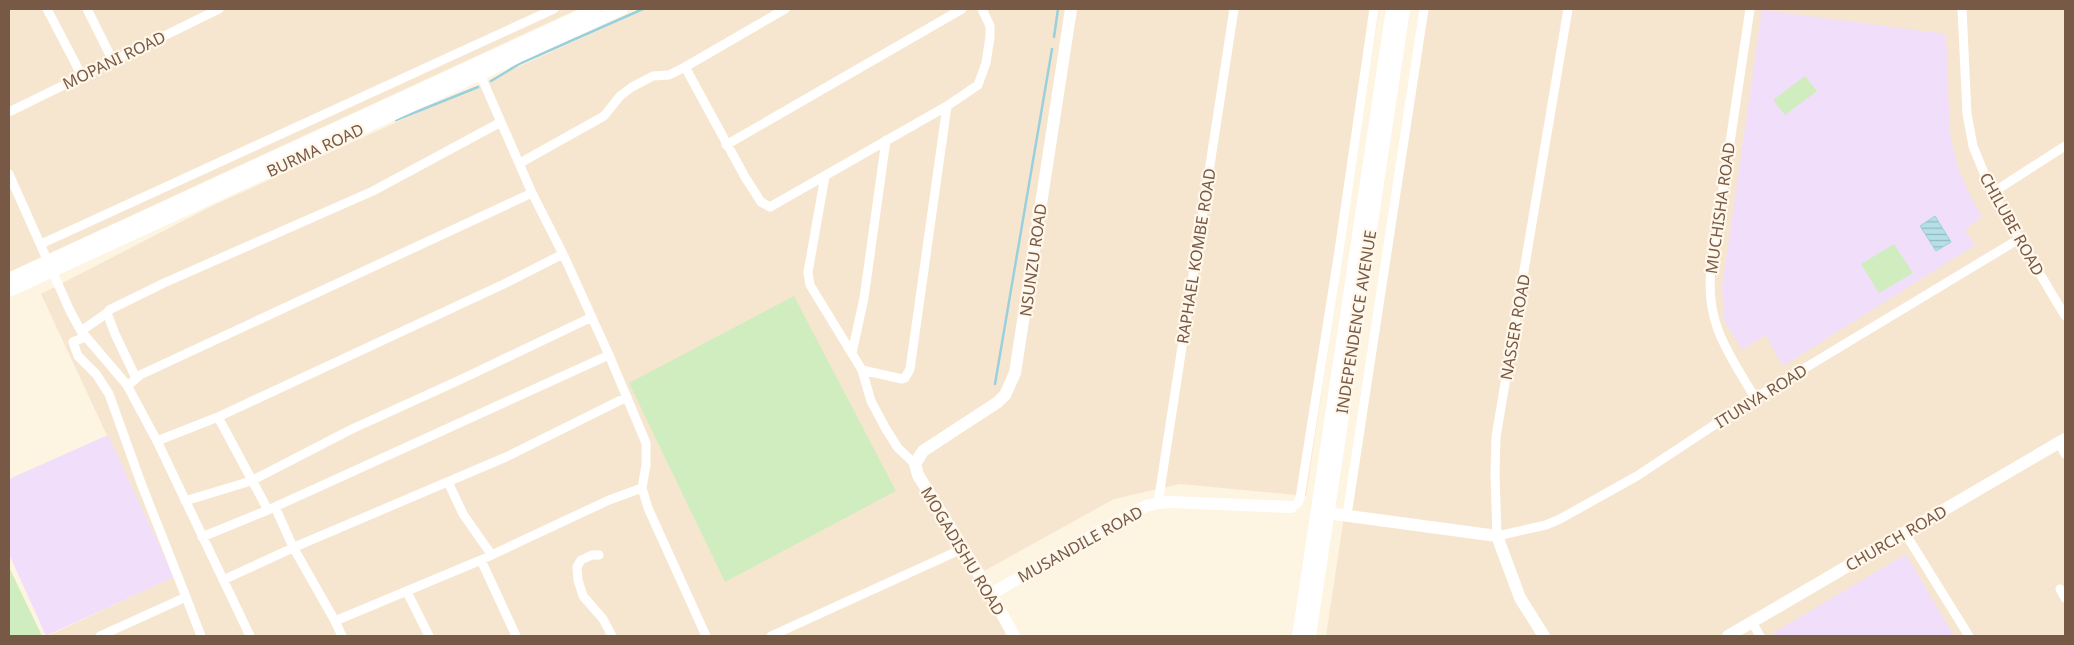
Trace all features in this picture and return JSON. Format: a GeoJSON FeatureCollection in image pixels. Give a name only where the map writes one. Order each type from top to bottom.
{"type":"FeatureCollection","features":[{"type":"Feature","properties":{"kind":"main road","name":"BURMA ROAD"},"geometry":{"type":"LineString","coordinates":[[9,291],[51,265],[595,9]]}},
{"type":"Feature","properties":{"kind":"main road","name":"BURMA ROAD"},"geometry":{"type":"LineString","coordinates":[[9,279],[51,265],[622,9]]}},
{"type":"Feature","properties":{"kind":"main road","name":"NSUNZU ROAD"},"geometry":{"type":"LineString","coordinates":[[914,464],[923,451],[998,402],[1005,395],[1015,373],[1071,9]]}},
{"type":"Feature","properties":{"kind":"main road","name":"INDEPENDENCE AVENUE"},"geometry":{"type":"LineString","coordinates":[[1298,636],[1392,9]]}},
{"type":"Feature","properties":{"kind":"main road","name":"INDEPENDENCE AVENUE"},"geometry":{"type":"LineString","coordinates":[[1310,636],[1404,9]]}},
{"type":"Feature","properties":{"kind":"main road","name":"CHURCH ROAD"},"geometry":{"type":"LineString","coordinates":[[1728,636],[1905,533],[2063,446]]}},
{"type":"Feature","properties":{"kind":"main road","name":"MOGADISHU ROAD"},"geometry":{"type":"LineString","coordinates":[[914,464],[918,475],[991,594],[1014,636]]}},
{"type":"Feature","properties":{"kind":"main road","name":"MUSANDILE ROAD"},"geometry":{"type":"LineString","coordinates":[[991,594],[1146,506],[1158,503],[1291,507]]}},
{"type":"Feature","properties":{"kind":"main road"},"geometry":{"type":"LineString","coordinates":[[1327,513],[1496,536]]}},
{"type":"Feature","properties":{"kind":"main road","name":"NASSER ROAD"},"geometry":{"type":"LineString","coordinates":[[1496,536],[1520,598],[1544,636]]}},
{"type":"Feature","properties":{"kind":"street"},"geometry":{"type":"LineString","coordinates":[[47,9],[82,76]]}},
{"type":"Feature","properties":{"kind":"street"},"geometry":{"type":"LineString","coordinates":[[87,9],[113,61]]}},
{"type":"Feature","properties":{"kind":"street","name":"MOPANI ROAD"},"geometry":{"type":"LineString","coordinates":[[9,112],[219,9]]}},
{"type":"Feature","properties":{"kind":"street"},"geometry":{"type":"LineString","coordinates":[[41,244],[554,9]]}},
{"type":"Feature","properties":{"kind":"street"},"geometry":{"type":"LineString","coordinates":[[520,163],[604,116],[620,96],[632,87],[653,76],[668,75],[685,67],[785,9]]}},
{"type":"Feature","properties":{"kind":"street"},"geometry":{"type":"LineString","coordinates":[[726,145],[962,9]]}},
{"type":"Feature","properties":{"kind":"street"},"geometry":{"type":"LineString","coordinates":[[685,67],[726,145],[761,202],[768,207],[972,91],[983,76],[990,37],[990,26],[982,9]]}},
{"type":"Feature","properties":{"kind":"street","name":"RAPHAEL KOMBE ROAD"},"geometry":{"type":"LineString","coordinates":[[1158,503],[1234,9]]}},
{"type":"Feature","properties":{"kind":"street"},"geometry":{"type":"LineString","coordinates":[[1291,507],[1298,503],[1300,498],[1374,9]]}},
{"type":"Feature","properties":{"kind":"street"},"geometry":{"type":"LineString","coordinates":[[1347,515],[1424,9]]}},
{"type":"Feature","properties":{"kind":"street","name":"NASSER ROAD"},"geometry":{"type":"LineString","coordinates":[[1496,536],[1496,437],[1568,9]]}},
{"type":"Feature","properties":{"kind":"street","name":"MUCHISHA ROAD"},"geometry":{"type":"LineString","coordinates":[[1750,9],[1711,269],[1709,294],[1710,306],[1719,334],[1755,398]]}},
{"type":"Feature","properties":{"kind":"street","name":"CHILUBE ROAD"},"geometry":{"type":"LineString","coordinates":[[1962,9],[1967,114],[1973,146],[1992,193],[2065,316]]}},
{"type":"Feature","properties":{"kind":"street"},"geometry":{"type":"LineString","coordinates":[[480,74],[532,193],[563,254],[628,397],[646,443],[646,465],[642,488],[653,522],[706,636]]}},
{"type":"Feature","properties":{"kind":"street"},"geometry":{"type":"LineString","coordinates":[[862,370],[902,379],[905,378],[910,369],[947,106]]}},
{"type":"Feature","properties":{"kind":"street"},"geometry":{"type":"LineString","coordinates":[[201,636],[140,482],[109,394],[96,374],[78,356],[73,342],[113,308],[373,191],[501,122]]}},
{"type":"Feature","properties":{"kind":"street"},"geometry":{"type":"LineString","coordinates":[[852,353],[864,298],[886,140]]}},
{"type":"Feature","properties":{"kind":"street"},"geometry":{"type":"LineString","coordinates":[[1992,193],[2065,146]]}},
{"type":"Feature","properties":{"kind":"street"},"geometry":{"type":"LineString","coordinates":[[9,174],[70,311],[83,334],[127,385],[157,441],[250,636]]}},
{"type":"Feature","properties":{"kind":"street"},"geometry":{"type":"LineString","coordinates":[[825,176],[808,278],[814,294],[862,370],[871,401],[878,416],[898,448],[914,464]]}},
{"type":"Feature","properties":{"kind":"street"},"geometry":{"type":"LineString","coordinates":[[127,385],[136,378],[323,289],[532,193]]}},
{"type":"Feature","properties":{"kind":"street","name":"ITUNYA ROAD"},"geometry":{"type":"LineString","coordinates":[[1496,536],[1560,520],[1637,476],[1755,398],[2019,239]]}},
{"type":"Feature","properties":{"kind":"street"},"geometry":{"type":"LineString","coordinates":[[157,441],[218,417],[563,254]]}},
{"type":"Feature","properties":{"kind":"street"},"geometry":{"type":"LineString","coordinates":[[108,313],[115,334],[136,378]]}},
{"type":"Feature","properties":{"kind":"street"},"geometry":{"type":"LineString","coordinates":[[185,501],[251,481],[352,429],[592,317]]}},
{"type":"Feature","properties":{"kind":"street"},"geometry":{"type":"LineString","coordinates":[[202,537],[272,508],[609,355]]}},
{"type":"Feature","properties":{"kind":"street"},"geometry":{"type":"LineString","coordinates":[[223,580],[293,547],[424,490],[448,482],[506,457],[628,397]]}},
{"type":"Feature","properties":{"kind":"street"},"geometry":{"type":"LineString","coordinates":[[218,417],[251,481],[272,508],[342,636]]}},
{"type":"Feature","properties":{"kind":"street"},"geometry":{"type":"LineString","coordinates":[[448,482],[459,507],[491,554]]}},
{"type":"Feature","properties":{"kind":"street"},"geometry":{"type":"LineString","coordinates":[[335,621],[481,560],[609,500],[642,488]]}},
{"type":"Feature","properties":{"kind":"street"},"geometry":{"type":"LineString","coordinates":[[1905,533],[1969,636]]}},
{"type":"Feature","properties":{"kind":"street"},"geometry":{"type":"LineString","coordinates":[[771,636],[962,549]]}},
{"type":"Feature","properties":{"kind":"street"},"geometry":{"type":"LineString","coordinates":[[599,555],[592,555],[581,560],[577,567],[578,580],[583,596],[606,624],[612,636]]}},
{"type":"Feature","properties":{"kind":"street"},"geometry":{"type":"LineString","coordinates":[[481,560],[516,636]]}},
{"type":"Feature","properties":{"kind":"street"},"geometry":{"type":"LineString","coordinates":[[2060,589],[2065,598]]}},
{"type":"Feature","properties":{"kind":"street"},"geometry":{"type":"LineString","coordinates":[[407,592],[429,636]]}},
{"type":"Feature","properties":{"kind":"street"},"geometry":{"type":"LineString","coordinates":[[100,636],[186,597]]}},
{"type":"Feature","properties":{"kind":"street"},"geometry":{"type":"LineString","coordinates":[[1752,622],[1760,636]]}},
{"type":"Feature","properties":{"kind":"shaded area"},"geometry":{"type":"Polygon","coordinates":[[[9,9],[578,9],[9,272],[9,9]]]}},
{"type":"Feature","properties":{"kind":"shaded area"},"geometry":{"type":"Polygon","coordinates":[[[646,9],[1379,9],[1306,496],[1180,484],[1114,499],[975,576],[1008,636],[48,636],[173,577],[41,294],[214,205],[646,9]]]}},
{"type":"Feature","properties":{"kind":"shaded area"},"geometry":{"type":"Polygon","coordinates":[[[1420,9],[2065,9],[2065,636],[1326,636],[1420,9]]]}},
{"type":"Feature","properties":{"kind":"shaded area"},"geometry":{"type":"Polygon","coordinates":[[[1762,10],[1946,34],[1950,134],[1958,168],[1982,217],[1965,229],[1975,245],[1783,366],[1766,335],[1742,350],[1724,320],[1722,287],[1762,10]]]}},
{"type":"Feature","properties":{"kind":"shaded area"},"geometry":{"type":"Polygon","coordinates":[[[108,435],[174,577],[46,636],[9,554],[9,479],[108,435]]]}},
{"type":"Feature","properties":{"kind":"shaded area"},"geometry":{"type":"Polygon","coordinates":[[[1906,554],[1954,636],[1775,636],[1773,633],[1906,554]]]}},
{"type":"Feature","properties":{"kind":"green space"},"geometry":{"type":"Polygon","coordinates":[[[1805,76],[1817,91],[1785,115],[1773,100],[1805,76]]]}},
{"type":"Feature","properties":{"kind":"green space"},"geometry":{"type":"Polygon","coordinates":[[[1894,244],[1913,273],[1879,293],[1861,264],[1894,244]]]}},
{"type":"Feature","properties":{"kind":"green space"},"geometry":{"type":"Polygon","coordinates":[[[794,296],[896,491],[725,582],[629,383],[794,296]]]}},
{"type":"Feature","properties":{"kind":"green space"},"geometry":{"type":"Polygon","coordinates":[[[9,567],[42,636],[9,636],[9,567]]]}},
{"type":"Feature","properties":{"kind":"water"},"geometry":{"type":"Polygon","coordinates":[[[1935,216],[1951,242],[1936,251],[1920,226],[1935,216]]]}},
{"type":"Feature","properties":{"kind":"waterway"},"geometry":{"type":"LineString","coordinates":[[491,81],[521,63],[643,9]]}},
{"type":"Feature","properties":{"kind":"waterway"},"geometry":{"type":"LineString","coordinates":[[1054,37],[1058,9]]}},
{"type":"Feature","properties":{"kind":"waterway"},"geometry":{"type":"LineString","coordinates":[[995,384],[1052,49]]}},
{"type":"Feature","properties":{"kind":"waterway"},"geometry":{"type":"LineString","coordinates":[[396,120],[478,87]]}}]}
